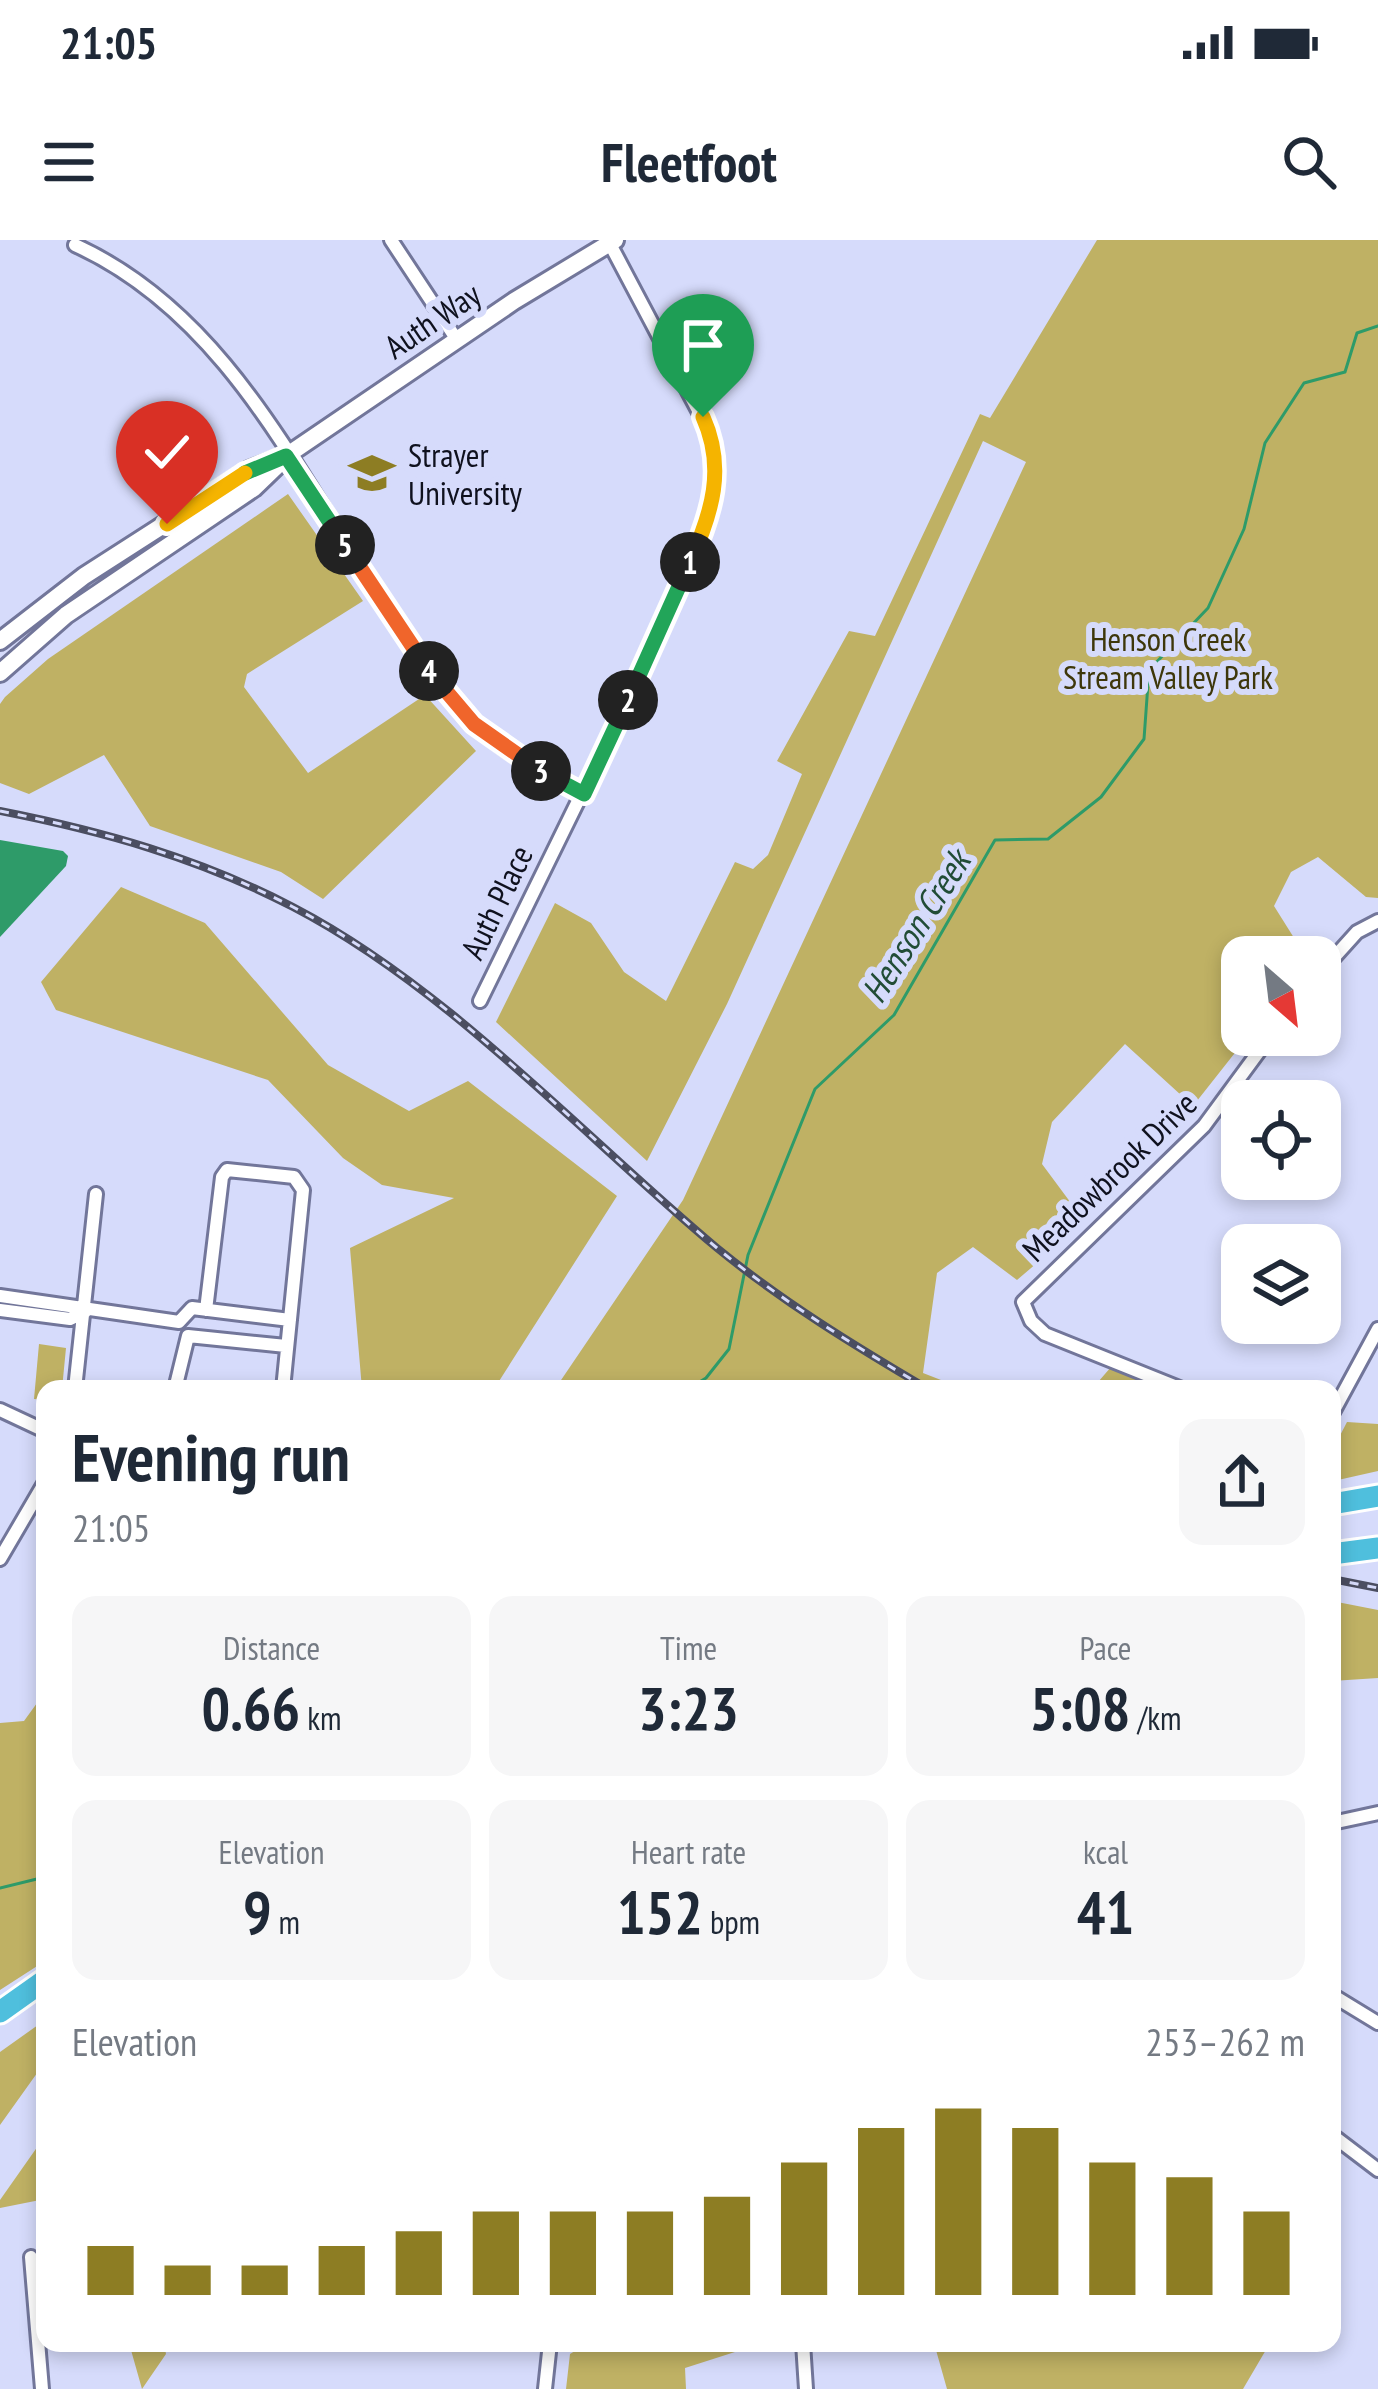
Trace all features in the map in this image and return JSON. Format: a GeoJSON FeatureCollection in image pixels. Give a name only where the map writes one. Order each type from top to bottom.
{"type":"FeatureCollection","features":[{"type":"Feature","properties":{"kind":"highway"},"geometry":{"type":"LineString","coordinates":[[1341,1502],[1378,1496]]}},
{"type":"Feature","properties":{"kind":"highway"},"geometry":{"type":"LineString","coordinates":[[1341,1553],[1378,1548]]}},
{"type":"Feature","properties":{"kind":"highway"},"geometry":{"type":"LineString","coordinates":[[0,2012],[36,1986]]}},
{"type":"Feature","properties":{"kind":"highway"},"geometry":{"type":"LineString","coordinates":[[0,2029],[36,2004]]}},
{"type":"Feature","properties":{"kind":"street"},"geometry":{"type":"LineString","coordinates":[[391,240],[457,340]]}},
{"type":"Feature","properties":{"kind":"street","name":"Auth Way"},"geometry":{"type":"LineString","coordinates":[[0,673],[66,615],[254,488],[286,456],[611,241]]}},
{"type":"Feature","properties":{"kind":"street","name":"Auth Place"},"geometry":{"type":"LineString","coordinates":[[480,1001],[584,794],[702,534],[715,489],[710,433],[611,241]]}},
{"type":"Feature","properties":{"kind":"street"},"geometry":{"type":"LineString","coordinates":[[75,245],[133,276],[179,310],[238,380],[461,710],[503,748],[584,794]]}},
{"type":"Feature","properties":{"kind":"street","name":"Auth Way"},"geometry":{"type":"LineString","coordinates":[[0,641],[84,576],[249,470],[286,456]]}},
{"type":"Feature","properties":{"kind":"street"},"geometry":{"type":"LineString","coordinates":[[1341,950],[1357,932],[1378,921]]}},
{"type":"Feature","properties":{"kind":"street","name":"Meadowbrook Drive"},"geometry":{"type":"LineString","coordinates":[[1159,1380],[1035,1327],[1023,1307],[1025,1295],[1157,1177],[1204,1126],[1256,1056]]}},
{"type":"Feature","properties":{"kind":"street"},"geometry":{"type":"LineString","coordinates":[[209,1338],[222,1177],[227,1170],[294,1178],[304,1190],[284,1380]]}},
{"type":"Feature","properties":{"kind":"street"},"geometry":{"type":"LineString","coordinates":[[76,1380],[95,1194]]}},
{"type":"Feature","properties":{"kind":"street"},"geometry":{"type":"LineString","coordinates":[[0,1296],[72,1304],[85,1312],[179,1322]]}},
{"type":"Feature","properties":{"kind":"street"},"geometry":{"type":"LineString","coordinates":[[179,1322],[192,1308],[290,1320]]}},
{"type":"Feature","properties":{"kind":"street"},"geometry":{"type":"LineString","coordinates":[[0,1310],[70,1319],[85,1312]]}},
{"type":"Feature","properties":{"kind":"street"},"geometry":{"type":"LineString","coordinates":[[177,1380],[188,1336],[179,1322]]}},
{"type":"Feature","properties":{"kind":"street"},"geometry":{"type":"LineString","coordinates":[[1341,1398],[1378,1330]]}},
{"type":"Feature","properties":{"kind":"street"},"geometry":{"type":"LineString","coordinates":[[188,1336],[286,1346]]}},
{"type":"Feature","properties":{"kind":"street"},"geometry":{"type":"LineString","coordinates":[[0,1410],[36,1427]]}},
{"type":"Feature","properties":{"kind":"street"},"geometry":{"type":"LineString","coordinates":[[0,1559],[36,1497]]}},
{"type":"Feature","properties":{"kind":"street"},"geometry":{"type":"LineString","coordinates":[[1341,1821],[1378,1813]]}},
{"type":"Feature","properties":{"kind":"street"},"geometry":{"type":"LineString","coordinates":[[1341,2000],[1378,2023]]}},
{"type":"Feature","properties":{"kind":"street"},"geometry":{"type":"LineString","coordinates":[[1341,2142],[1378,2170]]}},
{"type":"Feature","properties":{"kind":"street"},"geometry":{"type":"LineString","coordinates":[[31,2257],[36,2317]]}},
{"type":"Feature","properties":{"kind":"street"},"geometry":{"type":"LineString","coordinates":[[39,2352],[42,2389]]}},
{"type":"Feature","properties":{"kind":"street"},"geometry":{"type":"LineString","coordinates":[[545,2389],[549,2352]]}},
{"type":"Feature","properties":{"kind":"street"},"geometry":{"type":"LineString","coordinates":[[804,2352],[806,2389]]}},
{"type":"Feature","properties":{"kind":"green space","name":"Henson Creek Stream Valley Park"},"geometry":{"type":"Polygon","coordinates":[[[1097,240],[1378,240],[1378,898],[1366,897],[1318,857],[1291,872],[1274,906],[1293,936],[1221,936],[1221,1056],[1232,1056],[1193,1106],[1125,1044],[1052,1122],[1042,1164],[1085,1222],[1017,1280],[973,1247],[937,1273],[923,1373],[941,1380],[561,1380],[683,1200],[1026,462],[983,441],[727,1004],[647,1161],[496,1022],[555,903],[591,923],[624,972],[666,1001],[735,862],[753,869],[768,855],[802,774],[777,761],[849,631],[875,636],[980,414],[990,418],[1097,240]]]}},
{"type":"Feature","properties":{"kind":"green space"},"geometry":{"type":"Polygon","coordinates":[[[288,494],[363,601],[247,674],[244,687],[308,773],[425,695],[476,751],[323,899],[281,872],[150,826],[104,755],[29,794],[0,783],[0,704],[5,697],[48,659],[288,494]]]}},
{"type":"Feature","properties":{"kind":"green space"},"geometry":{"type":"Polygon","coordinates":[[[121,887],[205,923],[328,1065],[409,1111],[468,1081],[617,1196],[500,1380],[361,1380],[350,1248],[454,1198],[382,1185],[343,1158],[268,1080],[56,1010],[41,982],[121,887]]]}},
{"type":"Feature","properties":{"kind":"green space"},"geometry":{"type":"Polygon","coordinates":[[[39,1344],[66,1348],[63,1380],[36,1380],[34,1399],[39,1344]]]}},
{"type":"Feature","properties":{"kind":"green space"},"geometry":{"type":"Polygon","coordinates":[[[1111,1367],[1139,1377],[1136,1380],[1100,1380],[1111,1367]]]}},
{"type":"Feature","properties":{"kind":"green space"},"geometry":{"type":"Polygon","coordinates":[[[1347,1422],[1378,1424],[1378,1471],[1341,1479],[1341,1434],[1347,1422]]]}},
{"type":"Feature","properties":{"kind":"green space"},"geometry":{"type":"Polygon","coordinates":[[[1341,1603],[1378,1610],[1378,1678],[1341,1680],[1341,1603]]]}},
{"type":"Feature","properties":{"kind":"green space"},"geometry":{"type":"Polygon","coordinates":[[[36,1704],[36,1967],[0,1990],[0,1723],[24,1721],[36,1704]]]}},
{"type":"Feature","properties":{"kind":"green space"},"geometry":{"type":"Polygon","coordinates":[[[36,2026],[36,2075],[0,2125],[0,2052],[36,2026]]]}},
{"type":"Feature","properties":{"kind":"green space"},"geometry":{"type":"Polygon","coordinates":[[[36,2149],[36,2201],[0,2208],[0,2200],[36,2149]]]}},
{"type":"Feature","properties":{"kind":"green space"},"geometry":{"type":"Polygon","coordinates":[[[132,2352],[166,2352],[166,2354],[142,2389],[132,2352]]]}},
{"type":"Feature","properties":{"kind":"green space"},"geometry":{"type":"Polygon","coordinates":[[[735,2352],[685,2368],[686,2389],[566,2389],[570,2354],[735,2352]]]}},
{"type":"Feature","properties":{"kind":"green space"},"geometry":{"type":"Polygon","coordinates":[[[937,2352],[1265,2352],[1243,2389],[947,2389],[937,2352]]]}},
{"type":"Feature","properties":{"kind":"shaded area"},"geometry":{"type":"Polygon","coordinates":[[[0,840],[63,851],[68,856],[66,866],[0,937],[0,840]]]}},
{"type":"Feature","properties":{"kind":"waterway","name":"Henson Creek"},"geometry":{"type":"LineString","coordinates":[[703,1380],[729,1349],[748,1255],[815,1089],[894,1015],[995,840],[1048,839],[1101,797],[1144,739],[1149,670],[1208,608],[1244,529],[1265,443],[1304,383],[1345,372],[1357,333],[1378,326]]}},
{"type":"Feature","properties":{"kind":"waterway","name":"Henson Creek"},"geometry":{"type":"LineString","coordinates":[[0,1888],[36,1879]]}},
{"type":"Feature","properties":{"kind":"railway"},"geometry":{"type":"LineString","coordinates":[[0,811],[113,837],[186,860],[293,907],[350,940],[460,1021],[742,1268],[913,1380]]}},
{"type":"Feature","properties":{"kind":"railway"},"geometry":{"type":"LineString","coordinates":[[1341,1581],[1378,1588]]}},
{"type":"Feature","properties":{"kind":"place","name":"Strayer University"},"geometry":{"type":"Point","coordinates":[372,473]}},
{"type":"Feature","properties":{"kind":"route"},"geometry":{"type":"LineString","coordinates":[[167,524],[249,470],[286,456],[433,677],[461,710],[503,748],[584,794],[711,509],[715,452],[703,417]]}}]}
